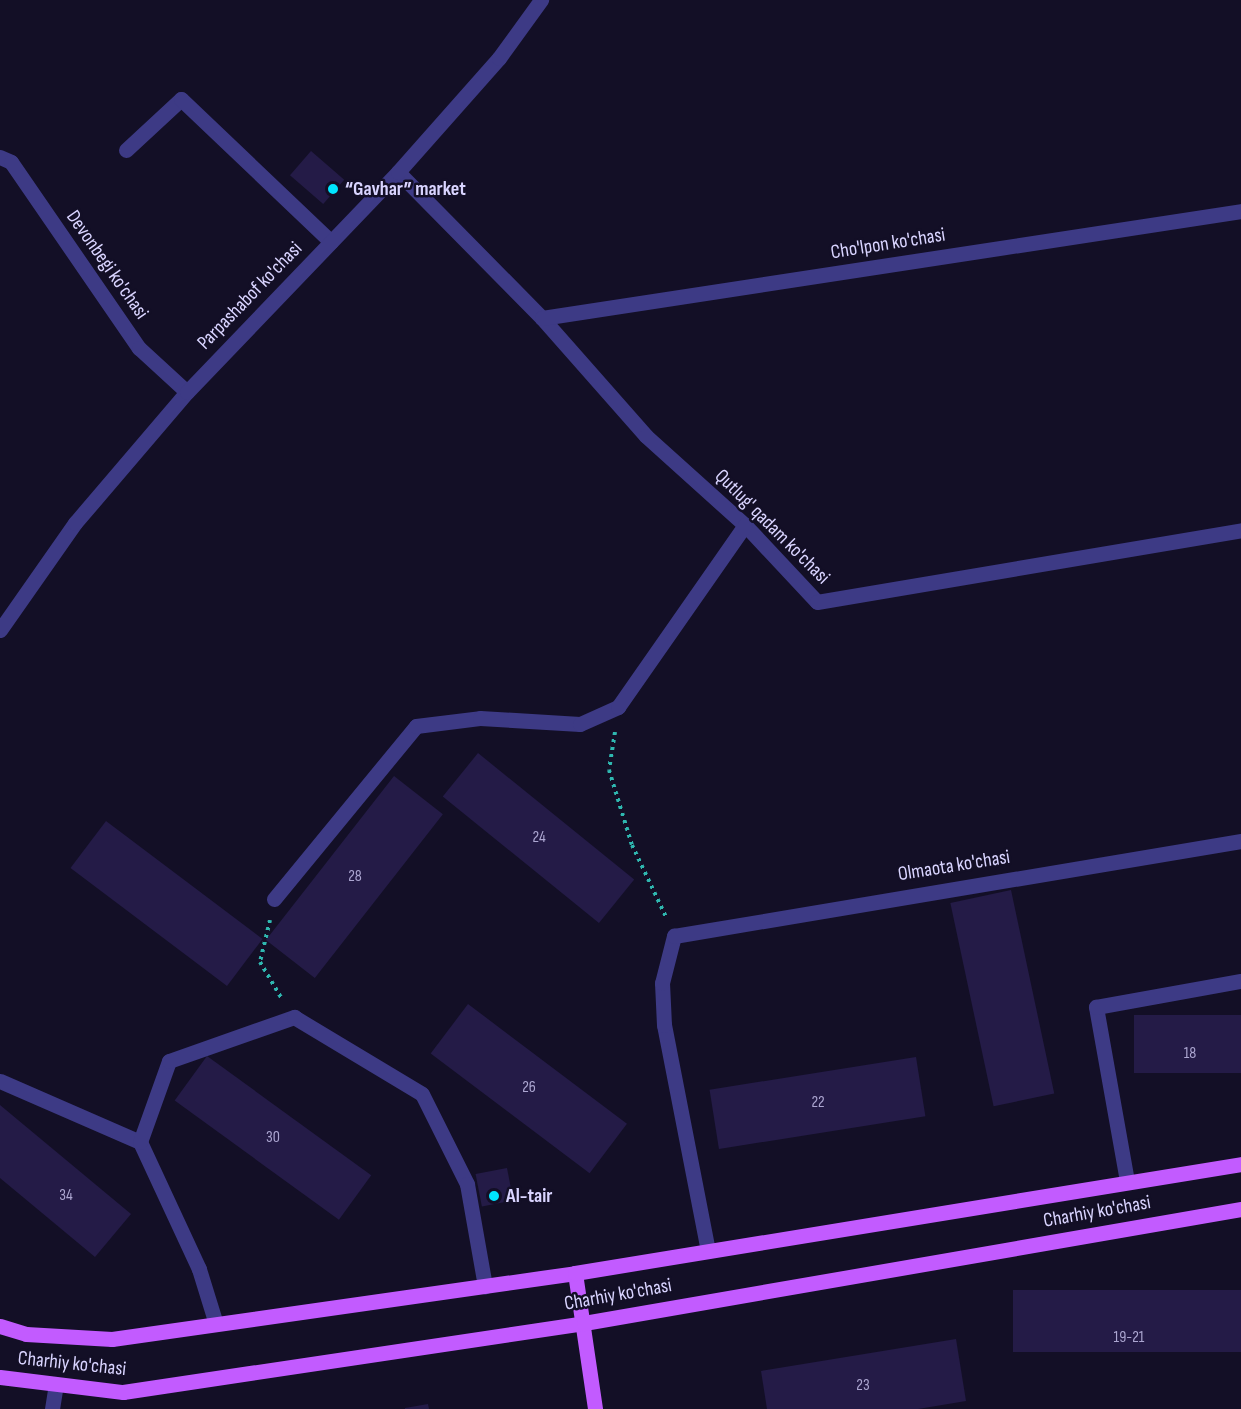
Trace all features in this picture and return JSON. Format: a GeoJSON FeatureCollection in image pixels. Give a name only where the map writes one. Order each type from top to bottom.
{"type":"FeatureCollection","features":[{"type":"Feature","properties":{"kind":"main road","name":"Charhiy ko'chasi"},"geometry":{"type":"LineString","coordinates":[[0,1326],[26,1334],[112,1339],[575,1273],[1241,1164]]}},
{"type":"Feature","properties":{"kind":"main road","name":"Charhiy ko'chasi"},"geometry":{"type":"LineString","coordinates":[[0,1377],[123,1392],[584,1323],[1241,1209]]}},
{"type":"Feature","properties":{"kind":"main road"},"geometry":{"type":"LineString","coordinates":[[575,1273],[596,1409]]}},
{"type":"Feature","properties":{"kind":"street","name":"Parpashabof ko'chasi"},"geometry":{"type":"LineString","coordinates":[[0,630],[75,523],[187,392],[398,172],[499,58],[541,0]]}},
{"type":"Feature","properties":{"kind":"street"},"geometry":{"type":"LineString","coordinates":[[126,150],[180,99],[331,242]]}},
{"type":"Feature","properties":{"kind":"street","name":"Devonbegi ko'chasi"},"geometry":{"type":"LineString","coordinates":[[0,157],[11,162],[139,348],[187,392]]}},
{"type":"Feature","properties":{"kind":"street","name":"Qutlug' qadam ko'chasi"},"geometry":{"type":"LineString","coordinates":[[398,172],[542,318],[646,436],[745,525],[817,602],[1241,530]]}},
{"type":"Feature","properties":{"kind":"street","name":"Cho'lpon ko'chasi"},"geometry":{"type":"LineString","coordinates":[[542,318],[1241,211]]}},
{"type":"Feature","properties":{"kind":"street"},"geometry":{"type":"LineString","coordinates":[[274,899],[416,726],[480,718],[580,724],[618,708],[745,525]]}},
{"type":"Feature","properties":{"kind":"street","name":"Olmaota ko'chasi"},"geometry":{"type":"LineString","coordinates":[[674,936],[1241,841]]}},
{"type":"Feature","properties":{"kind":"street"},"geometry":{"type":"LineString","coordinates":[[674,936],[662,983],[664,1025],[708,1251]]}},
{"type":"Feature","properties":{"kind":"street"},"geometry":{"type":"LineString","coordinates":[[1127,1181],[1096,1007],[1241,981]]}},
{"type":"Feature","properties":{"kind":"street"},"geometry":{"type":"LineString","coordinates":[[140,1142],[170,1061],[294,1017],[422,1094],[467,1184],[484,1286]]}},
{"type":"Feature","properties":{"kind":"street"},"geometry":{"type":"LineString","coordinates":[[0,1081],[140,1142],[199,1269],[216,1324]]}},
{"type":"Feature","properties":{"kind":"street"},"geometry":{"type":"LineString","coordinates":[[52,1409],[57,1385]]}},
{"type":"Feature","properties":{"kind":"path"},"geometry":{"type":"LineString","coordinates":[[618,708],[609,770],[632,845],[674,936]]}},
{"type":"Feature","properties":{"kind":"path"},"geometry":{"type":"LineString","coordinates":[[274,899],[260,962],[294,1017]]}},
{"type":"Feature","properties":{"kind":"building"},"geometry":{"type":"Polygon","coordinates":[[[311,151],[344,180],[323,204],[290,175],[311,151]]]}},
{"type":"Feature","properties":{"kind":"building"},"geometry":{"type":"Polygon","coordinates":[[[478,753],[634,879],[599,923],[443,797],[478,753]]]}},
{"type":"Feature","properties":{"kind":"building"},"geometry":{"type":"Polygon","coordinates":[[[394,776],[443,814],[315,978],[266,940],[394,776]]]}},
{"type":"Feature","properties":{"kind":"building"},"geometry":{"type":"Polygon","coordinates":[[[106,821],[263,939],[227,986],[70,868],[106,821]]]}},
{"type":"Feature","properties":{"kind":"building"},"geometry":{"type":"Polygon","coordinates":[[[1011,890],[1054,1093],[994,1106],[950,903],[1011,890]]]}},
{"type":"Feature","properties":{"kind":"building"},"geometry":{"type":"Polygon","coordinates":[[[468,1004],[627,1124],[590,1173],[431,1054],[468,1004]]]}},
{"type":"Feature","properties":{"kind":"building"},"geometry":{"type":"Polygon","coordinates":[[[1134,1015],[1241,1015],[1241,1073],[1134,1073],[1134,1015]]]}},
{"type":"Feature","properties":{"kind":"building"},"geometry":{"type":"Polygon","coordinates":[[[207,1056],[371,1175],[339,1220],[175,1100],[207,1056]]]}},
{"type":"Feature","properties":{"kind":"building"},"geometry":{"type":"Polygon","coordinates":[[[916,1057],[925,1116],[719,1149],[710,1090],[916,1057]]]}},
{"type":"Feature","properties":{"kind":"building"},"geometry":{"type":"Polygon","coordinates":[[[0,1105],[131,1214],[95,1257],[0,1178],[0,1105]]]}},
{"type":"Feature","properties":{"kind":"building"},"geometry":{"type":"Polygon","coordinates":[[[507,1168],[513,1200],[482,1206],[476,1174],[507,1168]]]}},
{"type":"Feature","properties":{"kind":"building"},"geometry":{"type":"Polygon","coordinates":[[[1013,1290],[1241,1290],[1241,1352],[1013,1352],[1013,1290]]]}},
{"type":"Feature","properties":{"kind":"building"},"geometry":{"type":"Polygon","coordinates":[[[956,1339],[966,1401],[918,1409],[767,1409],[761,1371],[956,1339]]]}},
{"type":"Feature","properties":{"kind":"building"},"geometry":{"type":"Polygon","coordinates":[[[428,1404],[429,1409],[405,1409],[405,1408],[428,1404]]]}},
{"type":"Feature","properties":{"kind":"place","name":"“Gavhar” market"},"geometry":{"type":"Point","coordinates":[333,189]}},
{"type":"Feature","properties":{"kind":"place","name":"Al-tair"},"geometry":{"type":"Point","coordinates":[494,1196]}}]}
